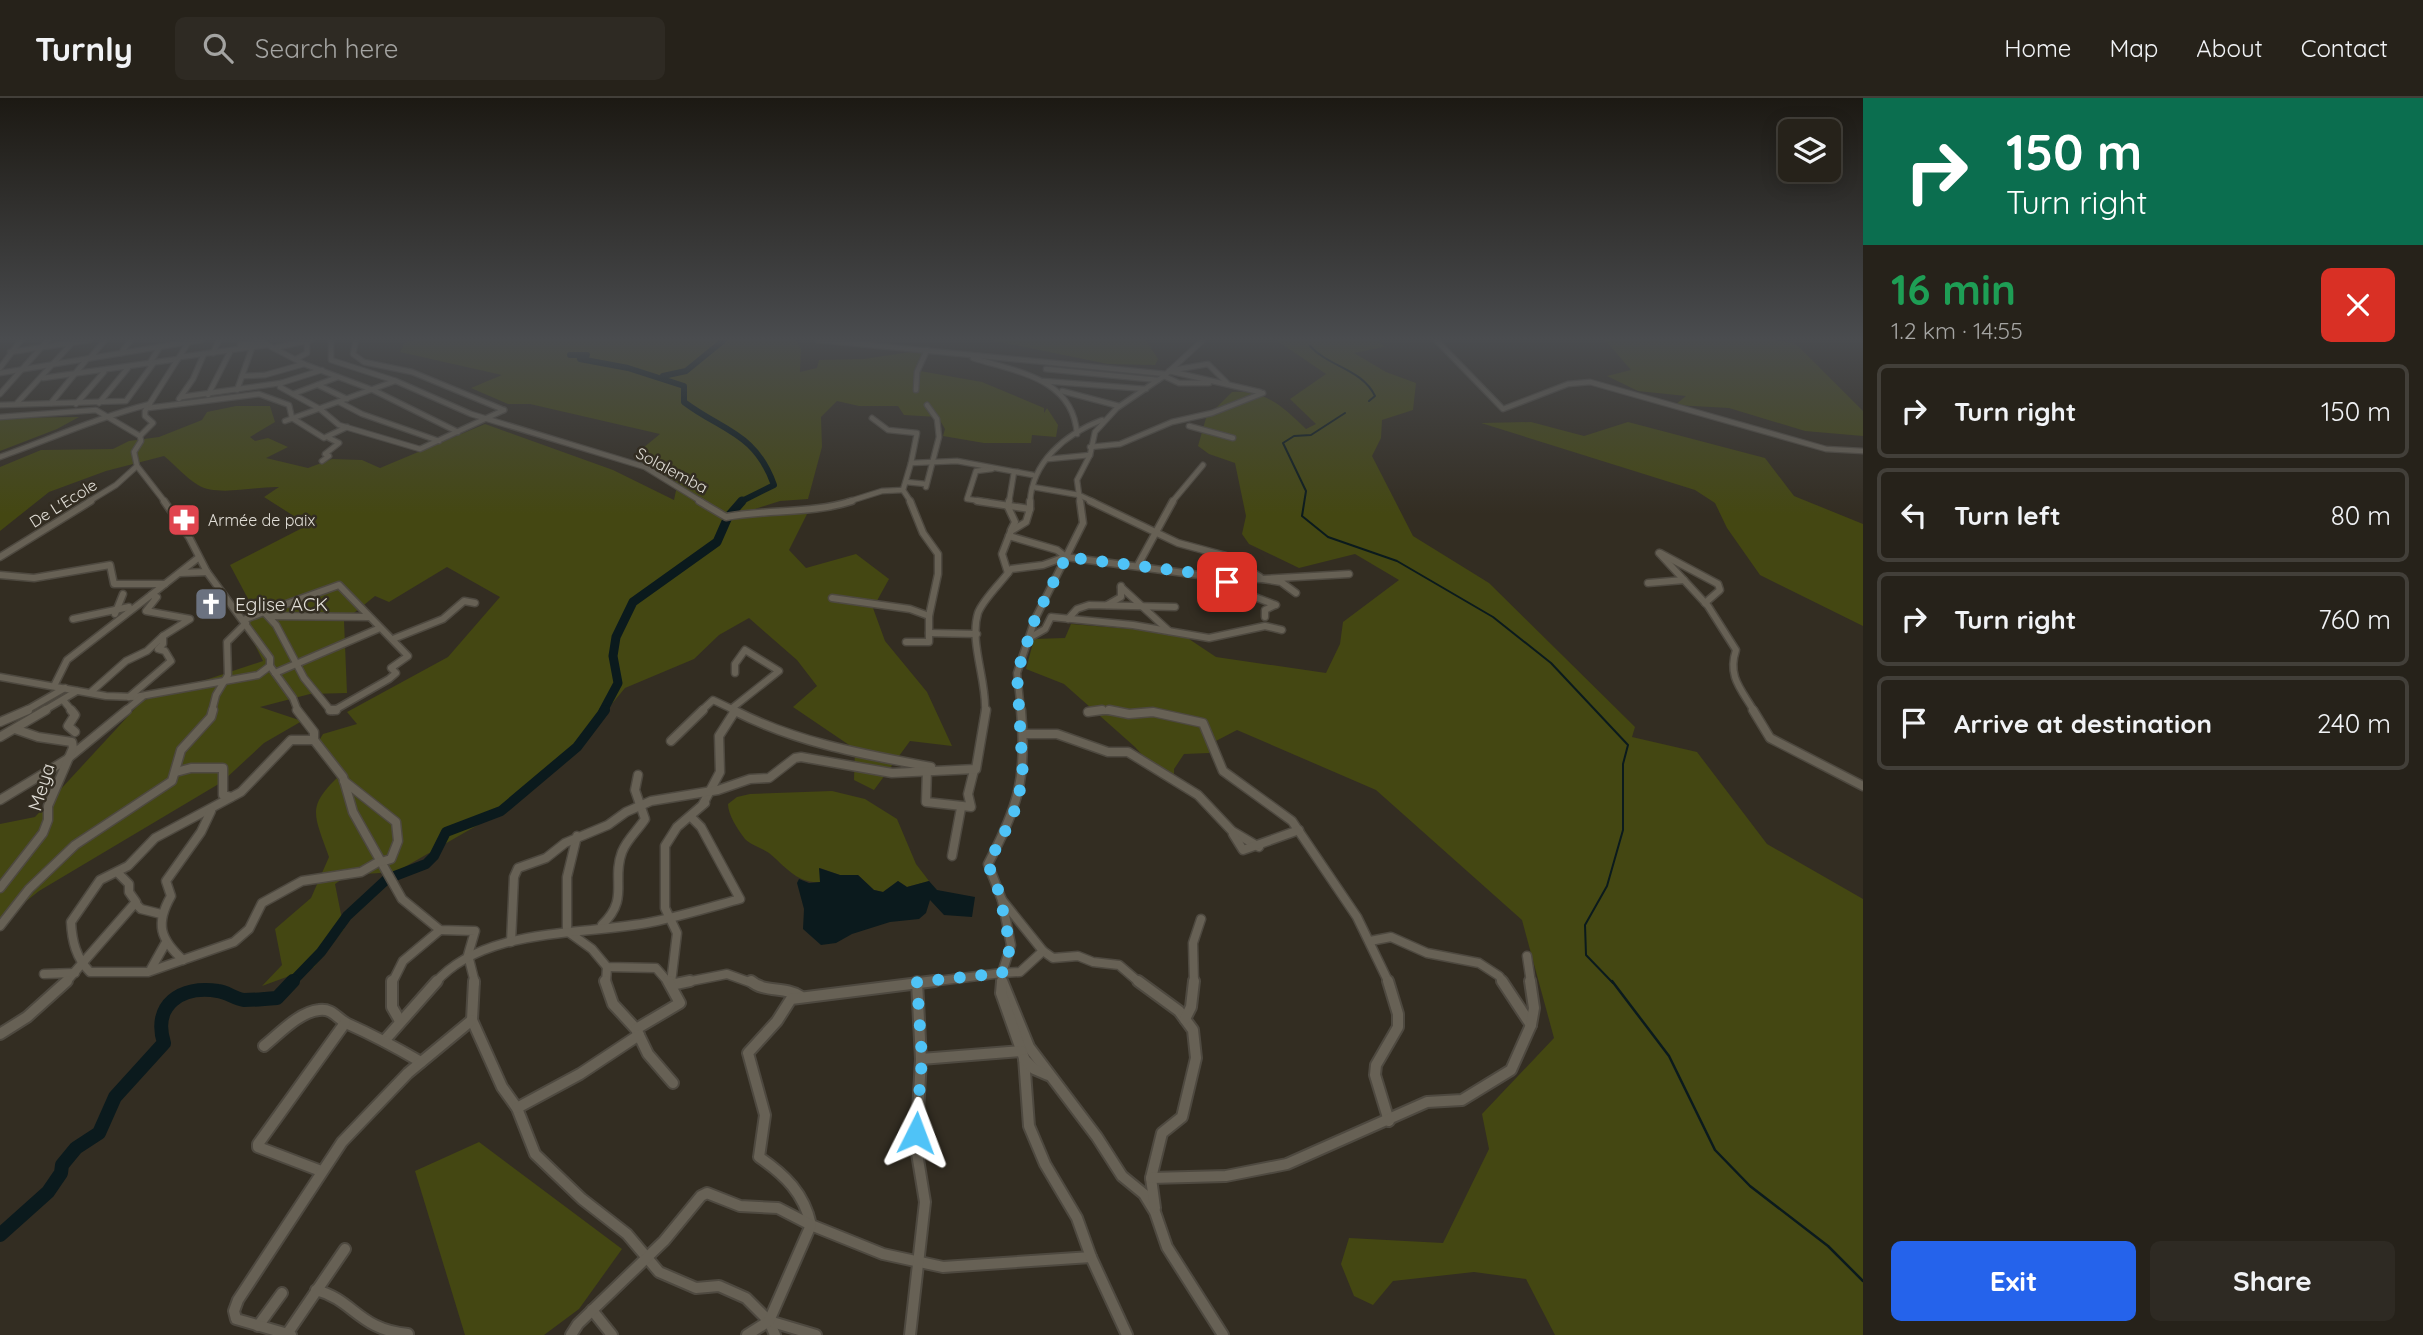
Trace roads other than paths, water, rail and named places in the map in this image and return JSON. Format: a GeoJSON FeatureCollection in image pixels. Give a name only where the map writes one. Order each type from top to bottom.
{"type":"FeatureCollection","features":[{"type":"Feature","properties":{"kind":"street"},"geometry":{"type":"LineString","coordinates":[[16,403],[22,398]]}},
{"type":"Feature","properties":{"kind":"street"},"geometry":{"type":"LineString","coordinates":[[51,403],[56,398]]}},
{"type":"Feature","properties":{"kind":"street"},"geometry":{"type":"LineString","coordinates":[[76,404],[81,398]]}},
{"type":"Feature","properties":{"kind":"street"},"geometry":{"type":"LineString","coordinates":[[99,403],[103,398]]}},
{"type":"Feature","properties":{"kind":"street"},"geometry":{"type":"LineString","coordinates":[[0,405],[99,403],[127,401],[129,398]]}},
{"type":"Feature","properties":{"kind":"street"},"geometry":{"type":"LineString","coordinates":[[140,436],[153,423],[144,414],[154,398]]}},
{"type":"Feature","properties":{"kind":"street"},"geometry":{"type":"LineString","coordinates":[[175,405],[180,398]]}},
{"type":"Feature","properties":{"kind":"street"},"geometry":{"type":"LineString","coordinates":[[0,457],[79,429],[106,415],[149,406],[232,398]]}},
{"type":"Feature","properties":{"kind":"street"},"geometry":{"type":"LineString","coordinates":[[270,398],[289,405],[292,418],[312,433],[339,443],[325,454],[329,456],[322,461]]}},
{"type":"Feature","properties":{"kind":"street"},"geometry":{"type":"LineString","coordinates":[[300,398],[320,409],[339,425],[421,449],[504,410],[476,398]]}},
{"type":"Feature","properties":{"kind":"street"},"geometry":{"type":"LineString","coordinates":[[285,421],[351,398]]}},
{"type":"Feature","properties":{"kind":"street"},"geometry":{"type":"LineString","coordinates":[[389,398],[458,432]]}},
{"type":"Feature","properties":{"kind":"street","name":"Solalemba"},"geometry":{"type":"LineString","coordinates":[[434,398],[487,419],[635,463],[728,517],[765,510],[826,509],[882,491],[904,490]]}},
{"type":"Feature","properties":{"kind":"street"},"geometry":{"type":"LineString","coordinates":[[1065,398],[1079,423],[1077,434]]}},
{"type":"Feature","properties":{"kind":"street"},"geometry":{"type":"LineString","coordinates":[[1069,401],[1072,398]]}},
{"type":"Feature","properties":{"kind":"street"},"geometry":{"type":"LineString","coordinates":[[1086,398],[1119,406]]}},
{"type":"Feature","properties":{"kind":"street"},"geometry":{"type":"LineString","coordinates":[[1010,534],[1026,523],[1033,475],[1039,466],[1077,434],[1103,420],[1132,398]]}},
{"type":"Feature","properties":{"kind":"street"},"geometry":{"type":"LineString","coordinates":[[1047,459],[1139,440],[1166,424],[1213,413],[1241,398]]}},
{"type":"Feature","properties":{"kind":"street"},"geometry":{"type":"LineString","coordinates":[[1492,398],[1501,408],[1530,398]]}},
{"type":"Feature","properties":{"kind":"street"},"geometry":{"type":"LineString","coordinates":[[1645,398],[1826,449],[1863,451]]}},
{"type":"Feature","properties":{"kind":"street"},"geometry":{"type":"LineString","coordinates":[[339,402],[362,414],[439,441]]}},
{"type":"Feature","properties":{"kind":"street"},"geometry":{"type":"LineString","coordinates":[[906,482],[926,486],[939,437],[938,422],[927,405]]}},
{"type":"Feature","properties":{"kind":"street"},"geometry":{"type":"LineString","coordinates":[[0,415],[93,409],[140,436]]}},
{"type":"Feature","properties":{"kind":"street"},"geometry":{"type":"LineString","coordinates":[[872,418],[888,430],[917,433],[904,490],[917,512],[923,533],[938,554],[938,574],[929,616],[929,642],[906,642]]}},
{"type":"Feature","properties":{"kind":"street"},"geometry":{"type":"LineString","coordinates":[[1103,420],[1077,481],[1083,523],[1028,638],[1017,684],[1023,734],[1023,778],[1013,816],[988,864],[1002,900],[1011,945],[1002,977],[1001,993],[1022,1055],[1030,1126],[1042,1158],[1077,1218],[1091,1257],[1127,1335]]}},
{"type":"Feature","properties":{"kind":"street"},"geometry":{"type":"LineString","coordinates":[[1189,426],[1233,438]]}},
{"type":"Feature","properties":{"kind":"street"},"geometry":{"type":"LineString","coordinates":[[328,438],[347,428]]}},
{"type":"Feature","properties":{"kind":"street"},"geometry":{"type":"LineString","coordinates":[[140,436],[141,441],[134,452],[136,463],[189,537],[207,572],[270,658],[273,670],[287,687],[294,706],[312,730],[314,740],[344,781],[353,812],[402,899],[440,930],[475,931],[468,955],[475,984],[472,1020],[502,1087],[517,1108],[535,1154],[582,1199],[619,1226],[659,1272],[696,1288],[719,1286],[746,1298],[769,1321],[775,1335]]}},
{"type":"Feature","properties":{"kind":"street"},"geometry":{"type":"LineString","coordinates":[[911,463],[932,461],[1033,475]]}},
{"type":"Feature","properties":{"kind":"street","name":"De L'Ecole"},"geometry":{"type":"LineString","coordinates":[[0,557],[116,485],[136,463]]}},
{"type":"Feature","properties":{"kind":"street"},"geometry":{"type":"LineString","coordinates":[[1138,565],[1146,557],[1154,532],[1175,502],[1177,494],[1203,465]]}},
{"type":"Feature","properties":{"kind":"street"},"geometry":{"type":"LineString","coordinates":[[1014,472],[1039,466]]}},
{"type":"Feature","properties":{"kind":"street"},"geometry":{"type":"LineString","coordinates":[[992,468],[976,471],[967,499],[1030,509]]}},
{"type":"Feature","properties":{"kind":"street"},"geometry":{"type":"LineString","coordinates":[[1008,573],[1002,546],[1015,523],[1008,507],[1014,472]]}},
{"type":"Feature","properties":{"kind":"street"},"geometry":{"type":"LineString","coordinates":[[1033,487],[1080,496],[1178,542],[1226,555],[1263,579],[1281,582],[1296,593]]}},
{"type":"Feature","properties":{"kind":"street"},"geometry":{"type":"LineString","coordinates":[[1010,534],[1058,550],[1066,557]]}},
{"type":"Feature","properties":{"kind":"street"},"geometry":{"type":"LineString","coordinates":[[1705,604],[1720,590],[1713,579],[1659,553],[1705,604],[1737,650],[1733,659],[1735,685],[1770,738],[1790,752],[1863,786]]}},
{"type":"Feature","properties":{"kind":"street"},"geometry":{"type":"LineString","coordinates":[[932,769],[926,802],[971,807],[968,794],[974,770],[978,766],[986,708],[983,675],[977,660],[978,614],[1013,569],[1043,565],[1066,557],[1221,578],[1263,579],[1308,575],[1332,578],[1349,574]]}},
{"type":"Feature","properties":{"kind":"street"},"geometry":{"type":"LineString","coordinates":[[54,686],[58,682],[62,665],[198,558]]}},
{"type":"Feature","properties":{"kind":"street"},"geometry":{"type":"LineString","coordinates":[[0,575],[39,578],[69,572],[86,564],[98,564],[110,565],[110,576],[114,584],[166,584]]}},
{"type":"Feature","properties":{"kind":"street"},"geometry":{"type":"LineString","coordinates":[[180,573],[207,572]]}},
{"type":"Feature","properties":{"kind":"street"},"geometry":{"type":"LineString","coordinates":[[1221,578],[1244,593],[1276,605],[1265,610],[1265,617]]}},
{"type":"Feature","properties":{"kind":"street"},"geometry":{"type":"LineString","coordinates":[[1648,583],[1684,580]]}},
{"type":"Feature","properties":{"kind":"street"},"geometry":{"type":"LineString","coordinates":[[0,926],[29,889],[66,853],[112,819],[163,790],[172,781],[181,750],[211,716],[216,695],[229,673],[227,642],[244,622],[334,585],[345,589],[408,655],[391,668],[397,673],[332,712],[296,665],[266,614]]}},
{"type":"Feature","properties":{"kind":"street"},"geometry":{"type":"LineString","coordinates":[[1106,605],[1121,597],[1121,585],[1152,619],[1170,631]]}},
{"type":"Feature","properties":{"kind":"street"},"geometry":{"type":"LineString","coordinates":[[115,621],[115,611],[123,594]]}},
{"type":"Feature","properties":{"kind":"street"},"geometry":{"type":"LineString","coordinates":[[91,692],[126,661],[147,651],[163,636],[190,619],[146,611],[157,597],[151,595]]}},
{"type":"Feature","properties":{"kind":"street"},"geometry":{"type":"LineString","coordinates":[[1139,603],[1144,595]]}},
{"type":"Feature","properties":{"kind":"street"},"geometry":{"type":"LineString","coordinates":[[832,598],[909,609],[929,616]]}},
{"type":"Feature","properties":{"kind":"street"},"geometry":{"type":"LineString","coordinates":[[393,639],[443,619],[466,600],[475,603]]}},
{"type":"Feature","properties":{"kind":"street"},"geometry":{"type":"LineString","coordinates":[[1068,619],[1077,609],[1089,605],[1139,603],[1175,607]]}},
{"type":"Feature","properties":{"kind":"street"},"geometry":{"type":"LineString","coordinates":[[73,619],[136,605]]}},
{"type":"Feature","properties":{"kind":"street"},"geometry":{"type":"LineString","coordinates":[[266,614],[369,617]]}},
{"type":"Feature","properties":{"kind":"street"},"geometry":{"type":"LineString","coordinates":[[1037,615],[1209,638],[1265,626],[1282,630]]}},
{"type":"Feature","properties":{"kind":"street"},"geometry":{"type":"LineString","coordinates":[[1028,638],[1045,629],[1051,617]]}},
{"type":"Feature","properties":{"kind":"street"},"geometry":{"type":"LineString","coordinates":[[0,677],[91,692],[143,696],[296,665],[380,628]]}},
{"type":"Feature","properties":{"kind":"street"},"geometry":{"type":"LineString","coordinates":[[929,633],[977,634]]}},
{"type":"Feature","properties":{"kind":"street"},"geometry":{"type":"LineString","coordinates":[[129,697],[145,680],[170,664],[165,651],[158,649],[163,644],[163,636]]}},
{"type":"Feature","properties":{"kind":"street"},"geometry":{"type":"LineString","coordinates":[[671,985],[671,965],[677,933],[667,917],[664,897],[665,846],[677,827],[691,817],[713,791],[723,761],[719,736],[733,710],[779,671],[745,650],[735,664],[735,673]]}},
{"type":"Feature","properties":{"kind":"street"},"geometry":{"type":"LineString","coordinates":[[0,722],[21,714],[65,688]]}},
{"type":"Feature","properties":{"kind":"street"},"geometry":{"type":"LineString","coordinates":[[0,737],[78,690]]}},
{"type":"Feature","properties":{"kind":"street"},"geometry":{"type":"LineString","coordinates":[[0,800],[66,760],[143,696]]}},
{"type":"Feature","properties":{"kind":"street"},"geometry":{"type":"LineString","coordinates":[[63,700],[73,711],[68,726],[75,732]]}},
{"type":"Feature","properties":{"kind":"street"},"geometry":{"type":"LineString","coordinates":[[671,741],[713,700],[772,730],[829,748],[932,769]]}},
{"type":"Feature","properties":{"kind":"street"},"geometry":{"type":"LineString","coordinates":[[1088,712],[1106,709],[1129,714],[1153,712],[1203,723],[1223,771],[1284,813],[1299,830],[1357,917],[1387,977],[1398,1014],[1398,1027],[1376,1065],[1375,1074],[1389,1121]]}},
{"type":"Feature","properties":{"kind":"street","name":"Meya"},"geometry":{"type":"LineString","coordinates":[[0,888],[43,833],[48,820],[48,806],[71,753],[72,742],[38,737],[15,729]]}},
{"type":"Feature","properties":{"kind":"street"},"geometry":{"type":"LineString","coordinates":[[86,969],[76,953],[71,922],[97,883],[128,866],[155,838],[231,797],[259,776],[291,740],[312,730]]}},
{"type":"Feature","properties":{"kind":"street"},"geometry":{"type":"LineString","coordinates":[[1023,734],[1057,734],[1108,752],[1128,752],[1198,794],[1232,831],[1243,850],[1299,830]]}},
{"type":"Feature","properties":{"kind":"street"},"geometry":{"type":"LineString","coordinates":[[291,740],[314,740]]}},
{"type":"Feature","properties":{"kind":"street"},"geometry":{"type":"LineString","coordinates":[[511,942],[514,877],[518,868],[546,858],[577,836],[608,825],[640,806],[726,788],[750,779],[769,778],[795,758],[801,757],[891,773],[932,769],[974,770]]}},
{"type":"Feature","properties":{"kind":"street"},"geometry":{"type":"LineString","coordinates":[[176,772],[191,768],[223,768],[221,791],[223,795],[231,797]]}},
{"type":"Feature","properties":{"kind":"street"},"geometry":{"type":"LineString","coordinates":[[599,927],[616,914],[620,902],[621,857],[645,819],[635,790],[638,775]]}},
{"type":"Feature","properties":{"kind":"street"},"geometry":{"type":"LineString","coordinates":[[44,974],[73,973],[86,969],[148,972],[234,942],[249,929],[262,903],[302,881],[361,872],[381,861],[391,859],[399,839],[396,822],[390,820],[371,798],[344,781]]}},
{"type":"Feature","properties":{"kind":"street"},"geometry":{"type":"LineString","coordinates":[[703,804],[726,788]]}},
{"type":"Feature","properties":{"kind":"street"},"geometry":{"type":"LineString","coordinates":[[951,856],[961,808]]}},
{"type":"Feature","properties":{"kind":"street"},"geometry":{"type":"LineString","coordinates":[[183,960],[165,944],[161,914],[171,895],[166,881],[168,874],[201,832],[211,810]]}},
{"type":"Feature","properties":{"kind":"street"},"geometry":{"type":"LineString","coordinates":[[384,1041],[442,975],[468,955],[511,942],[667,917],[740,899],[701,827],[691,817]]}},
{"type":"Feature","properties":{"kind":"street"},"geometry":{"type":"LineString","coordinates":[[567,931],[567,877],[577,836]]}},
{"type":"Feature","properties":{"kind":"street"},"geometry":{"type":"LineString","coordinates":[[117,872],[129,884],[135,903],[141,909],[161,914]]}},
{"type":"Feature","properties":{"kind":"street"},"geometry":{"type":"LineString","coordinates":[[1002,900],[1043,951],[1053,958],[1078,956],[1093,962],[1119,965],[1185,1019],[1193,1030],[1196,1058],[1193,1080],[1182,1116],[1162,1133],[1151,1178],[1155,1212],[1167,1247],[1223,1335]]}},
{"type":"Feature","properties":{"kind":"street"},"geometry":{"type":"LineString","coordinates":[[86,969],[125,910],[135,903]]}},
{"type":"Feature","properties":{"kind":"street"},"geometry":{"type":"LineString","coordinates":[[1185,1019],[1196,998],[1193,939],[1201,919]]}},
{"type":"Feature","properties":{"kind":"street"},"geometry":{"type":"LineString","coordinates":[[400,1021],[392,1007],[394,979],[400,965],[410,952],[440,930]]}},
{"type":"Feature","properties":{"kind":"street"},"geometry":{"type":"LineString","coordinates":[[517,1108],[602,1062],[637,1032],[679,1006],[671,985],[656,968],[607,967],[592,949],[567,931]]}},
{"type":"Feature","properties":{"kind":"street"},"geometry":{"type":"LineString","coordinates":[[1370,942],[1391,937],[1427,953],[1479,963],[1499,976],[1531,1026]]}},
{"type":"Feature","properties":{"kind":"street"},"geometry":{"type":"LineString","coordinates":[[148,972],[156,963],[158,953],[165,944]]}},
{"type":"Feature","properties":{"kind":"street"},"geometry":{"type":"LineString","coordinates":[[747,1335],[769,1321],[811,1225],[807,1207],[785,1175],[758,1157],[765,1125],[762,1103],[748,1053],[777,1021],[791,999],[800,996],[883,990],[917,982],[1002,977],[1020,972],[1043,951]]}},
{"type":"Feature","properties":{"kind":"street"},"geometry":{"type":"LineString","coordinates":[[1151,1178],[1261,1171],[1287,1164],[1427,1102],[1462,1100],[1487,1087],[1511,1070],[1531,1026],[1533,993],[1527,956]]}},
{"type":"Feature","properties":{"kind":"street"},"geometry":{"type":"LineString","coordinates":[[607,967],[605,979],[609,996],[619,1014],[637,1032],[648,1054],[673,1083]]}},
{"type":"Feature","properties":{"kind":"street"},"geometry":{"type":"LineString","coordinates":[[0,1034],[24,1018],[73,973]]}},
{"type":"Feature","properties":{"kind":"street"},"geometry":{"type":"LineString","coordinates":[[671,985],[727,974],[748,979],[757,987],[792,991],[800,996]]}},
{"type":"Feature","properties":{"kind":"street"},"geometry":{"type":"LineString","coordinates":[[1002,977],[1029,1047],[1097,1137],[1122,1176],[1144,1194],[1155,1212]]}},
{"type":"Feature","properties":{"kind":"street"},"geometry":{"type":"LineString","coordinates":[[910,1335],[925,1202],[916,1147],[922,1059],[917,982]]}},
{"type":"Feature","properties":{"kind":"street"},"geometry":{"type":"LineString","coordinates":[[264,1046],[305,1015],[319,1010],[331,1011],[345,1023],[367,1030],[421,1062]]}},
{"type":"Feature","properties":{"kind":"street"},"geometry":{"type":"LineString","coordinates":[[345,1250],[289,1334],[236,1319],[235,1306],[317,1184],[321,1171],[372,1108],[421,1062],[472,1020]]}},
{"type":"Feature","properties":{"kind":"street"},"geometry":{"type":"LineString","coordinates":[[321,1171],[258,1147],[258,1144],[345,1023]]}},
{"type":"Feature","properties":{"kind":"street"},"geometry":{"type":"LineString","coordinates":[[922,1059],[1022,1055]]}},
{"type":"Feature","properties":{"kind":"street"},"geometry":{"type":"LineString","coordinates":[[1022,1055],[1034,1069],[1048,1075]]}},
{"type":"Feature","properties":{"kind":"street"},"geometry":{"type":"LineString","coordinates":[[572,1335],[592,1310],[664,1241],[701,1195],[707,1193],[740,1206],[778,1208],[850,1243],[916,1264],[954,1268],[1091,1257]]}},
{"type":"Feature","properties":{"kind":"street"},"geometry":{"type":"LineString","coordinates":[[316,1290],[327,1293],[372,1326],[386,1332],[408,1334]]}},
{"type":"Feature","properties":{"kind":"street"},"geometry":{"type":"LineString","coordinates":[[258,1326],[282,1293]]}},
{"type":"Feature","properties":{"kind":"street"},"geometry":{"type":"LineString","coordinates":[[592,1310],[612,1335]]}},
{"type":"Feature","properties":{"kind":"street"},"geometry":{"type":"LineString","coordinates":[[769,1321],[816,1335]]}},
{"type":"Feature","properties":{"kind":"waterway"},"geometry":{"type":"LineString","coordinates":[[684,398],[684,402],[747,443],[766,467],[774,485],[742,501]]}},
{"type":"Feature","properties":{"kind":"waterway"},"geometry":{"type":"LineString","coordinates":[[1369,401],[1373,398]]}},
{"type":"Feature","properties":{"kind":"waterway"},"geometry":{"type":"LineString","coordinates":[[1345,413],[1311,435],[1294,436],[1283,443],[1306,491],[1302,516],[1328,537],[1397,561],[1493,617],[1551,663],[1628,745],[1623,764],[1623,830],[1607,886],[1585,925],[1586,955],[1613,983]]}},
{"type":"Feature","properties":{"kind":"waterway"},"geometry":{"type":"LineString","coordinates":[[603,711],[618,683],[613,656],[616,637],[633,602],[717,542],[728,517],[742,501]]}},
{"type":"Feature","properties":{"kind":"waterway"},"geometry":{"type":"LineString","coordinates":[[291,983],[321,952],[347,916],[387,879],[426,864],[434,856],[446,832],[501,811],[577,747],[605,710]]}},
{"type":"Feature","properties":{"kind":"waterway"},"geometry":{"type":"LineString","coordinates":[[0,1235],[48,1192],[61,1173],[62,1165],[76,1148],[99,1133],[115,1097],[164,1043],[162,1018],[173,1001],[192,991],[205,990],[244,1000],[277,998],[293,981]]}},
{"type":"Feature","properties":{"kind":"waterway"},"geometry":{"type":"LineString","coordinates":[[1612,981],[1669,1056],[1715,1150],[1750,1186],[1828,1246],[1863,1281]]}},
{"type":"Feature","properties":{"kind":"place","name":"Armée de paix"},"geometry":{"type":"Point","coordinates":[184,520]}},
{"type":"Feature","properties":{"kind":"place","name":"Eglise ACK"},"geometry":{"type":"Point","coordinates":[211,604]}}]}
